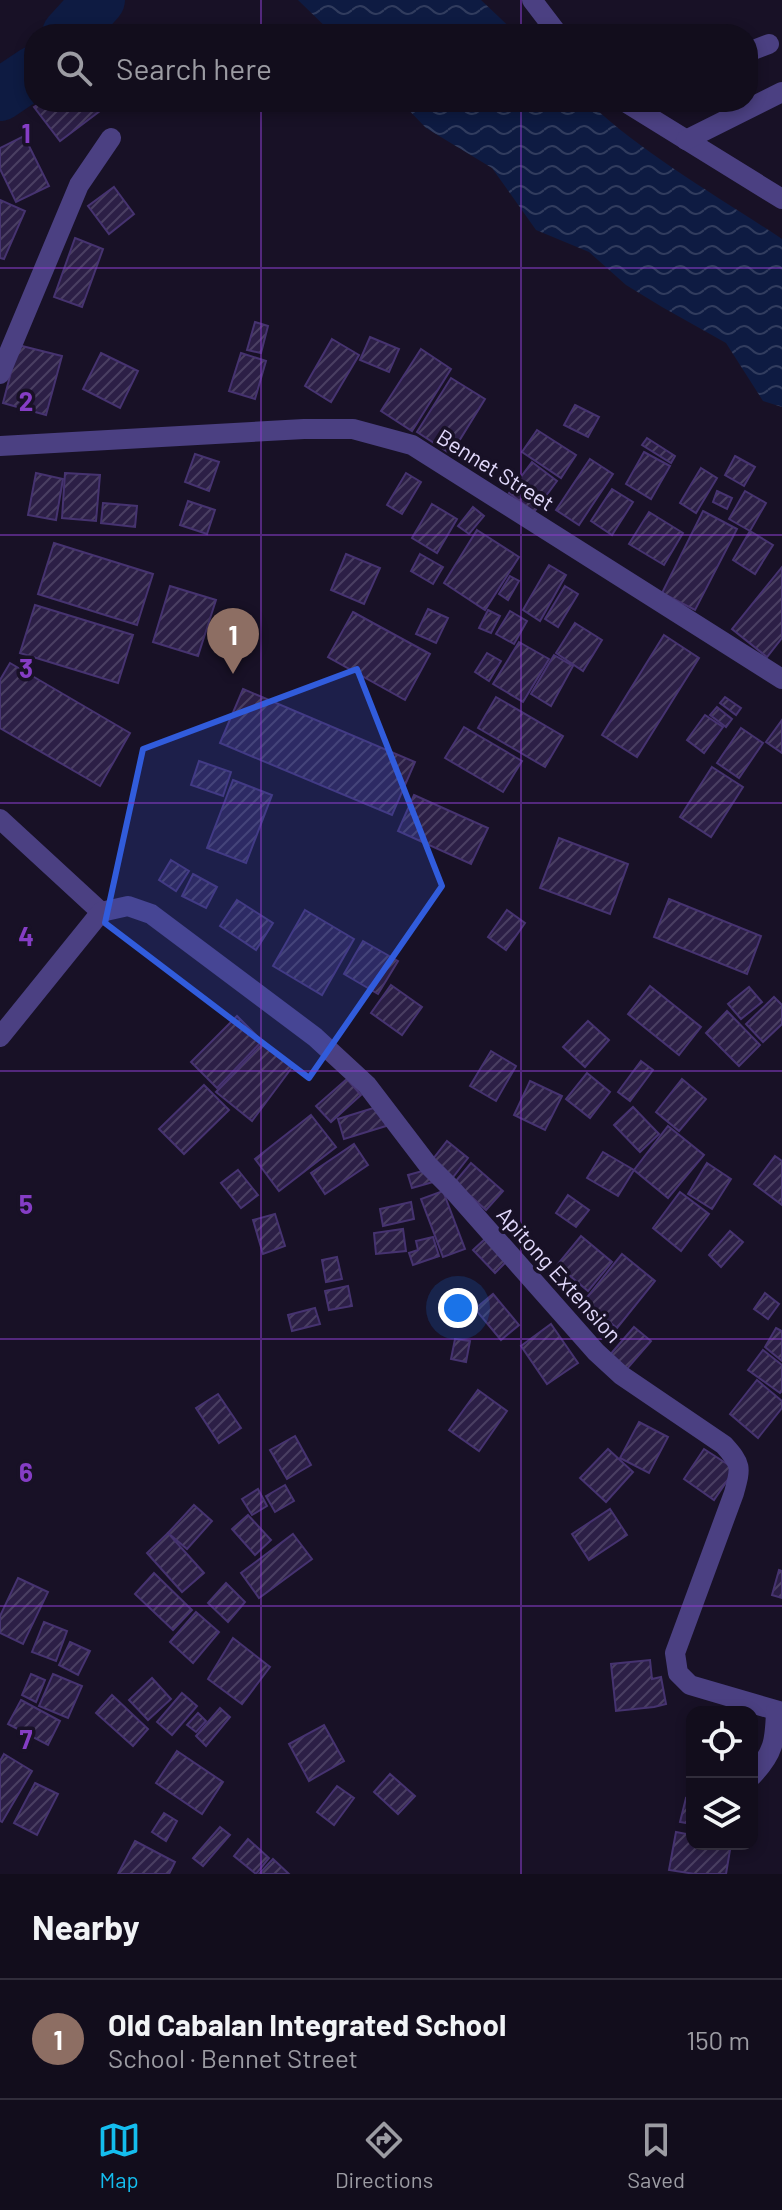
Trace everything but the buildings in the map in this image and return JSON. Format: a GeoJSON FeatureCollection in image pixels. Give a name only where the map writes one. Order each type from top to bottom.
{"type":"FeatureCollection","features":[{"type":"Feature","properties":{"kind":"street"},"geometry":{"type":"LineString","coordinates":[[532,0],[550,24]]}},
{"type":"Feature","properties":{"kind":"street"},"geometry":{"type":"LineString","coordinates":[[758,48],[769,44]]}},
{"type":"Feature","properties":{"kind":"street"},"geometry":{"type":"LineString","coordinates":[[758,104],[782,92]]}},
{"type":"Feature","properties":{"kind":"street"},"geometry":{"type":"LineString","coordinates":[[654,112],[686,140],[782,199]]}},
{"type":"Feature","properties":{"kind":"street"},"geometry":{"type":"LineString","coordinates":[[686,140],[742,112]]}},
{"type":"Feature","properties":{"kind":"street"},"geometry":{"type":"LineString","coordinates":[[0,374],[79,185],[111,138]]}},
{"type":"Feature","properties":{"kind":"street","name":"Bennet Street"},"geometry":{"type":"LineString","coordinates":[[0,446],[304,429],[353,429],[412,445],[782,679]]}},
{"type":"Feature","properties":{"kind":"street"},"geometry":{"type":"LineString","coordinates":[[0,819],[101,912],[0,1037]]}},
{"type":"Feature","properties":{"kind":"street","name":"Apitong Extension"},"geometry":{"type":"LineString","coordinates":[[101,912],[128,906],[151,914],[315,1037],[367,1085],[428,1165],[596,1352],[621,1375],[724,1445],[737,1459],[739,1474],[734,1493],[675,1653],[678,1673],[690,1685],[779,1711]]}},
{"type":"Feature","properties":{"kind":"street"},"geometry":{"type":"LineString","coordinates":[[758,1770],[766,1761],[779,1711]]}},
{"type":"Feature","properties":{"kind":"highlighted area"},"geometry":{"type":"Polygon","coordinates":[[[357,669],[442,886],[309,1078],[105,923],[143,749],[357,669]]]}},
{"type":"Feature","properties":{"kind":"water"},"geometry":{"type":"Polygon","coordinates":[[[298,0],[481,0],[506,24],[323,24],[298,0]]]}},
{"type":"Feature","properties":{"kind":"water"},"geometry":{"type":"Polygon","coordinates":[[[411,112],[599,112],[657,157],[782,239],[782,407],[763,401],[726,343],[626,285],[589,252],[536,230],[492,168],[426,128],[411,112]]]}},
{"type":"Feature","properties":{"kind":"waterway"},"geometry":{"type":"LineString","coordinates":[[77,24],[99,0]]}},
{"type":"Feature","properties":{"kind":"waterway"},"geometry":{"type":"LineString","coordinates":[[0,95],[24,79]]}},
{"type":"Feature","properties":{"kind":"place","name":"Old Cabalan Integrated School"},"geometry":{"type":"Point","coordinates":[233,674]}}]}
